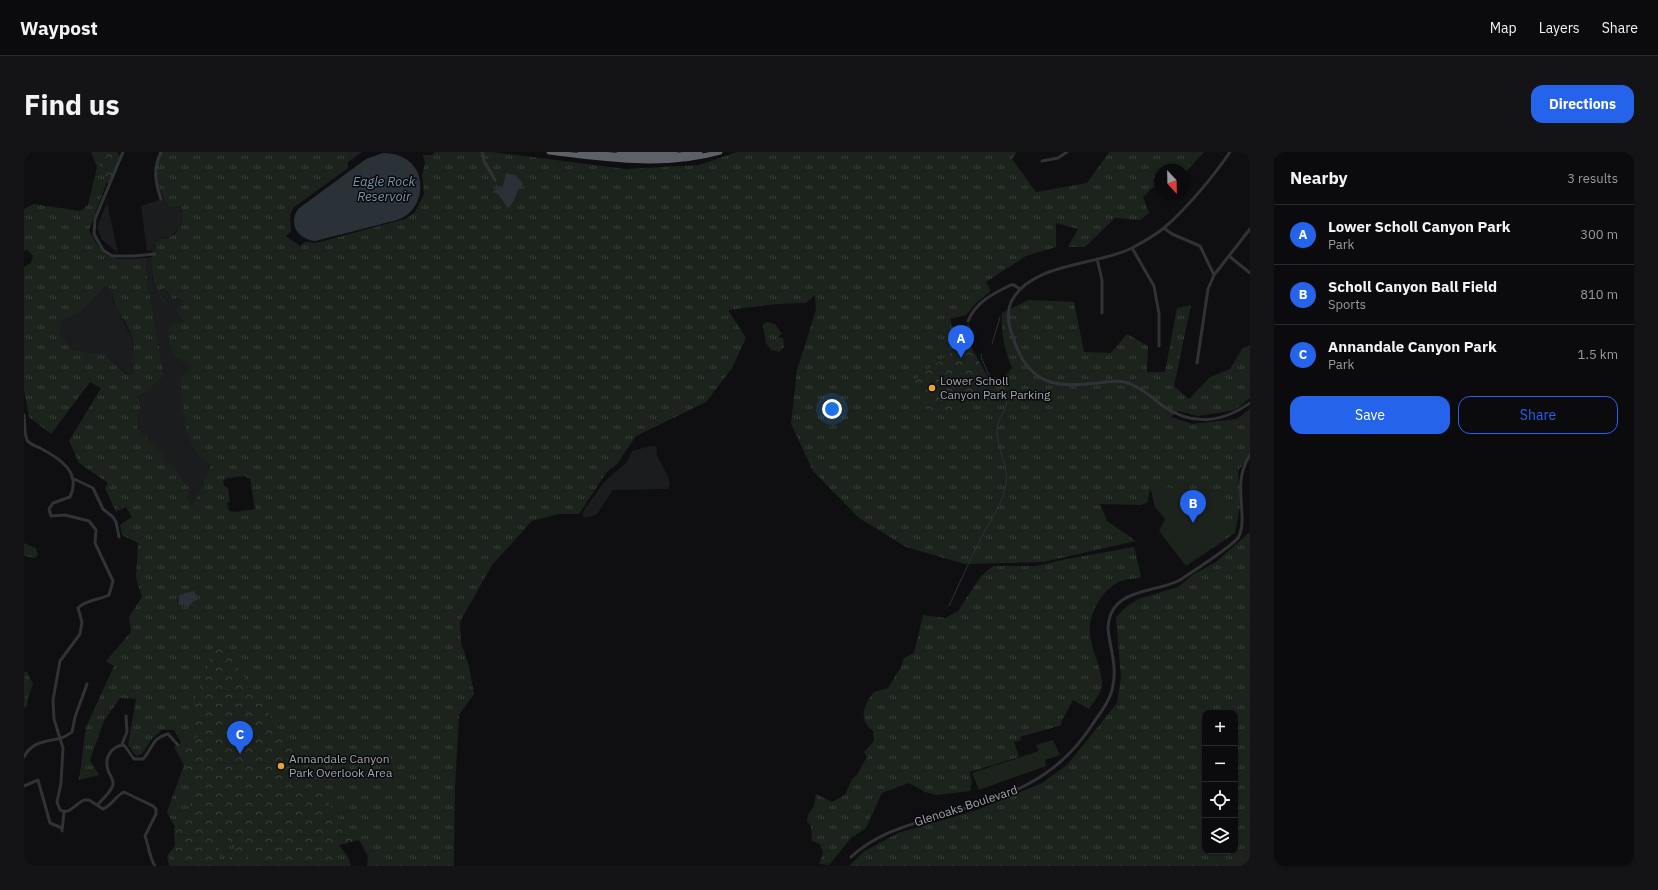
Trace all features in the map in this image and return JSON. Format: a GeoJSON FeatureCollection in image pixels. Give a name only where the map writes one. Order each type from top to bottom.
{"type":"FeatureCollection","features":[{"type":"Feature","properties":{"kind":"highway"},"geometry":{"type":"LineString","coordinates":[[549,152],[636,162],[690,159],[720,152]]}},
{"type":"Feature","properties":{"kind":"highway"},"geometry":{"type":"LineString","coordinates":[[580,152],[646,158],[706,152]]}},
{"type":"Feature","properties":{"kind":"highway"},"geometry":{"type":"LineString","coordinates":[[619,152],[660,154],[675,152]]}},
{"type":"Feature","properties":{"kind":"street"},"geometry":{"type":"LineString","coordinates":[[123,152],[95,219],[94,234],[103,250],[112,256],[155,254]]}},
{"type":"Feature","properties":{"kind":"street"},"geometry":{"type":"LineString","coordinates":[[161,152],[155,168],[156,185],[161,199]]}},
{"type":"Feature","properties":{"kind":"street"},"geometry":{"type":"LineString","coordinates":[[482,152],[484,161],[495,180]]}},
{"type":"Feature","properties":{"kind":"street"},"geometry":{"type":"LineString","coordinates":[[1042,161],[1058,158],[1067,152]]}},
{"type":"Feature","properties":{"kind":"street"},"geometry":{"type":"LineString","coordinates":[[1230,152],[1207,182],[1164,228],[1132,248],[1114,255],[1058,268],[1020,289],[1010,305],[1009,324],[1019,354],[1025,362],[1046,380],[1063,386],[1123,382],[1141,389],[1171,411],[1191,419],[1230,415],[1250,403]]}},
{"type":"Feature","properties":{"kind":"street"},"geometry":{"type":"LineString","coordinates":[[1164,228],[1172,234],[1200,246],[1214,275]]}},
{"type":"Feature","properties":{"kind":"street"},"geometry":{"type":"LineString","coordinates":[[1197,363],[1207,294],[1214,275],[1250,229]]}},
{"type":"Feature","properties":{"kind":"street"},"geometry":{"type":"LineString","coordinates":[[1132,248],[1154,286],[1160,314],[1159,346]]}},
{"type":"Feature","properties":{"kind":"street"},"geometry":{"type":"LineString","coordinates":[[1229,256],[1250,273]]}},
{"type":"Feature","properties":{"kind":"street"},"geometry":{"type":"LineString","coordinates":[[1097,259],[1102,280],[1102,313]]}},
{"type":"Feature","properties":{"kind":"street"},"geometry":{"type":"LineString","coordinates":[[968,321],[972,311],[981,302],[1010,285],[1014,285],[1020,289]]}},
{"type":"Feature","properties":{"kind":"street"},"geometry":{"type":"LineString","coordinates":[[24,415],[24,433],[28,441],[60,459],[72,478],[74,488],[70,497],[53,503],[49,509],[51,516],[65,515],[89,521],[96,530],[95,543],[113,581],[109,595],[98,600],[82,603],[78,608],[82,622],[80,634],[60,661],[53,700],[54,719],[63,748],[61,783],[57,802],[60,810],[64,812],[68,812],[84,800],[103,809],[109,806],[119,794],[128,792],[156,809],[156,814],[145,836],[149,847],[150,858],[155,866]]}},
{"type":"Feature","properties":{"kind":"street","name":"Glenoaks Boulevard"},"geometry":{"type":"LineString","coordinates":[[851,857],[869,843],[895,829],[1023,788],[1043,776],[1069,755],[1085,736],[1112,693],[1115,668],[1108,622],[1113,610],[1129,596],[1180,580],[1237,538],[1244,526],[1246,514],[1241,486],[1242,472],[1250,455]]}},
{"type":"Feature","properties":{"kind":"street"},"geometry":{"type":"LineString","coordinates":[[72,478],[93,488],[103,509],[113,517],[116,522],[119,537]]}},
{"type":"Feature","properties":{"kind":"street"},"geometry":{"type":"LineString","coordinates":[[24,757],[34,745],[46,740],[61,738],[72,732],[75,717],[88,684]]}},
{"type":"Feature","properties":{"kind":"street"},"geometry":{"type":"LineString","coordinates":[[97,805],[112,787],[113,782],[108,770],[107,759],[112,750],[122,744],[127,732],[128,724],[126,716]]}},
{"type":"Feature","properties":{"kind":"street"},"geometry":{"type":"LineString","coordinates":[[122,744],[127,748],[134,759],[139,760],[145,757],[152,744],[164,735],[171,736],[178,745]]}},
{"type":"Feature","properties":{"kind":"street"},"geometry":{"type":"LineString","coordinates":[[24,786],[38,780],[50,823],[62,830],[64,812]]}},
{"type":"Feature","properties":{"kind":"shaded area"},"geometry":{"type":"Polygon","coordinates":[[[164,198],[170,208],[182,206],[184,213],[180,228],[170,237],[165,238],[154,245],[155,250],[147,251],[141,206],[164,198]]]}},
{"type":"Feature","properties":{"kind":"shaded area"},"geometry":{"type":"Polygon","coordinates":[[[107,202],[118,253],[102,240],[97,227],[107,202]]]}},
{"type":"Feature","properties":{"kind":"shaded area"},"geometry":{"type":"Polygon","coordinates":[[[152,257],[152,278],[157,293],[169,304],[159,292],[164,288],[173,299],[179,298],[183,303],[185,322],[177,358],[191,365],[190,369],[211,464],[193,506],[169,462],[166,465],[161,459],[165,456],[137,428],[141,402],[137,397],[148,391],[164,376],[147,279],[146,258],[152,257]]]}},
{"type":"Feature","properties":{"kind":"shaded area"},"geometry":{"type":"Polygon","coordinates":[[[105,287],[112,289],[113,301],[131,336],[135,354],[134,374],[128,375],[104,353],[90,353],[71,349],[60,333],[62,321],[80,312],[105,287]]]}},
{"type":"Feature","properties":{"kind":"shaded area"},"geometry":{"type":"Polygon","coordinates":[[[650,446],[656,446],[656,454],[667,474],[670,483],[668,489],[613,490],[597,514],[585,518],[583,516],[583,512],[604,482],[627,462],[632,451],[650,446]]]}},
{"type":"Feature","properties":{"kind":"green space"},"geometry":{"type":"Polygon","coordinates":[[[91,152],[118,152],[89,230],[100,248],[111,257],[125,259],[146,258],[147,279],[164,376],[148,391],[137,397],[141,402],[137,428],[165,456],[162,459],[166,464],[169,462],[190,489],[187,497],[193,506],[211,464],[201,457],[194,448],[186,426],[180,378],[190,369],[191,365],[177,358],[172,351],[169,342],[168,333],[170,325],[185,322],[175,309],[183,303],[179,298],[173,299],[164,288],[159,292],[169,305],[167,306],[157,292],[153,280],[152,251],[155,250],[155,243],[170,237],[177,231],[182,223],[183,215],[181,206],[170,208],[161,193],[157,181],[157,168],[162,152],[362,152],[348,162],[348,168],[293,208],[290,215],[291,231],[286,236],[300,246],[305,242],[316,243],[405,219],[415,212],[424,194],[422,175],[425,164],[423,155],[432,155],[435,152],[492,152],[626,169],[699,165],[737,152],[1017,152],[1012,159],[1036,192],[1087,183],[1109,152],[1204,152],[1190,167],[1190,164],[1154,164],[1154,187],[1143,197],[1149,213],[1140,220],[1115,218],[1085,247],[1068,247],[1078,229],[1056,223],[1056,247],[1026,256],[986,282],[991,291],[976,303],[966,315],[950,319],[959,346],[911,383],[959,410],[989,379],[996,377],[1001,380],[1012,368],[1004,341],[1002,313],[1028,300],[1074,302],[1084,352],[1111,353],[1127,334],[1148,346],[1147,372],[1165,372],[1177,308],[1191,305],[1174,386],[1189,399],[1210,377],[1230,369],[1242,349],[1250,345],[1250,398],[1235,410],[1198,416],[1178,411],[1171,417],[1192,424],[1237,419],[1250,409],[1250,455],[1238,471],[1240,506],[1235,533],[1186,566],[1202,552],[1151,486],[1147,503],[1140,505],[1100,504],[1107,521],[1136,541],[1043,562],[965,564],[906,547],[859,518],[813,471],[791,424],[797,370],[816,310],[815,295],[806,303],[776,304],[728,310],[746,338],[732,368],[706,402],[636,436],[617,464],[606,473],[579,514],[559,514],[532,521],[492,565],[460,622],[461,643],[469,666],[474,694],[459,715],[455,787],[454,866],[367,866],[368,856],[359,840],[339,845],[348,857],[351,866],[169,866],[167,856],[181,838],[167,812],[184,765],[174,747],[181,743],[174,730],[162,730],[151,740],[142,754],[136,756],[128,745],[136,699],[120,698],[104,721],[90,760],[99,775],[79,780],[86,727],[114,666],[106,661],[131,632],[129,617],[142,597],[136,578],[138,543],[122,535],[120,525],[132,517],[126,507],[116,512],[105,488],[108,483],[79,463],[69,441],[101,388],[90,382],[51,434],[29,417],[24,390],[24,267],[31,263],[33,256],[27,250],[24,251],[24,209],[34,204],[80,211],[88,205],[97,167],[91,152]],[[105,287],[80,312],[62,321],[60,333],[71,349],[90,353],[104,353],[127,375],[134,374],[134,351],[132,337],[117,309],[112,289],[105,287]],[[245,476],[227,478],[223,481],[224,486],[228,488],[230,502],[227,503],[229,511],[235,512],[255,509],[250,479],[245,476]]]}},
{"type":"Feature","properties":{"kind":"green space"},"geometry":{"type":"Polygon","coordinates":[[[94,152],[117,152],[120,157],[109,186],[94,152]]]}},
{"type":"Feature","properties":{"kind":"green space"},"geometry":{"type":"Polygon","coordinates":[[[767,322],[775,324],[782,334],[779,336],[780,338],[783,338],[784,347],[779,352],[771,350],[766,343],[763,325],[767,322]]]}},
{"type":"Feature","properties":{"kind":"green space"},"geometry":{"type":"Polygon","coordinates":[[[968,323],[970,327],[969,343],[989,379],[959,410],[932,414],[911,383],[959,346],[968,323]]]}},
{"type":"Feature","properties":{"kind":"green space"},"geometry":{"type":"Polygon","coordinates":[[[1150,486],[1220,492],[1224,527],[1202,552],[1186,566],[1159,531],[1165,519],[1155,507],[1150,486]]]}},
{"type":"Feature","properties":{"kind":"green space"},"geometry":{"type":"Polygon","coordinates":[[[1250,532],[1250,866],[849,866],[863,852],[898,833],[977,810],[1042,783],[1068,764],[1117,703],[1121,678],[1116,617],[1127,606],[1138,599],[1178,587],[1194,574],[1216,562],[1250,532]]]}},
{"type":"Feature","properties":{"kind":"green space"},"geometry":{"type":"Polygon","coordinates":[[[24,543],[36,548],[38,555],[35,558],[24,556],[24,543]]]}},
{"type":"Feature","properties":{"kind":"green space"},"geometry":{"type":"Polygon","coordinates":[[[1134,547],[1141,576],[1139,578],[1121,581],[1108,590],[1102,596],[1091,618],[1090,634],[1100,670],[1102,686],[1098,696],[1089,709],[1073,700],[1061,722],[1062,725],[1020,737],[1021,740],[1014,742],[1019,757],[970,772],[972,783],[970,791],[937,795],[925,792],[909,783],[882,793],[866,828],[851,838],[829,865],[819,864],[823,853],[820,844],[812,841],[811,826],[807,821],[808,815],[814,805],[816,794],[832,802],[845,795],[852,779],[857,775],[867,757],[864,752],[874,741],[873,731],[868,727],[864,717],[867,702],[874,692],[888,688],[901,667],[904,658],[914,653],[923,615],[945,618],[958,611],[981,576],[993,566],[1036,566],[1134,547]]]}},
{"type":"Feature","properties":{"kind":"green space"},"geometry":{"type":"Polygon","coordinates":[[[223,645],[354,841],[334,846],[338,866],[257,866],[250,855],[240,866],[231,866],[227,863],[235,845],[226,838],[219,841],[219,862],[205,866],[182,866],[171,855],[175,849],[174,829],[177,822],[190,806],[195,793],[182,752],[176,746],[198,737],[194,724],[193,712],[195,701],[207,671],[211,649],[223,645]]]}},
{"type":"Feature","properties":{"kind":"green space"},"geometry":{"type":"Polygon","coordinates":[[[24,672],[27,672],[33,684],[27,706],[24,708],[24,672]]]}},
{"type":"Feature","properties":{"kind":"green space"},"geometry":{"type":"Polygon","coordinates":[[[1053,740],[1060,755],[1045,760],[1046,766],[979,790],[972,773],[1039,751],[1036,745],[1053,740]]]}},
{"type":"Feature","properties":{"kind":"water","name":"Eagle Rock Reservoir"},"geometry":{"type":"Polygon","coordinates":[[[383,153],[403,157],[414,166],[417,171],[420,183],[420,195],[415,206],[407,215],[397,220],[315,241],[309,240],[296,230],[294,220],[298,209],[366,159],[383,153]]]}},
{"type":"Feature","properties":{"kind":"water"},"geometry":{"type":"Polygon","coordinates":[[[506,173],[516,175],[523,184],[518,190],[513,203],[508,208],[498,194],[492,192],[503,186],[506,173]]]}},
{"type":"Feature","properties":{"kind":"water"},"geometry":{"type":"Polygon","coordinates":[[[194,591],[198,600],[194,601],[189,606],[179,605],[179,595],[194,591]]]}},
{"type":"Feature","properties":{"kind":"waterway"},"geometry":{"type":"LineString","coordinates":[[992,344],[1000,317]]}},
{"type":"Feature","properties":{"kind":"waterway"},"geometry":{"type":"LineString","coordinates":[[949,606],[986,528],[1000,504],[1007,478],[997,433],[999,420],[1007,402],[992,382],[981,357],[982,354]]}},
{"type":"Feature","properties":{"kind":"place","name":"Lower Scholl Canyon Park"},"geometry":{"type":"Point","coordinates":[961,358]}},
{"type":"Feature","properties":{"kind":"place","name":"Lower Scholl Canyon Park Parking"},"geometry":{"type":"Point","coordinates":[932,388]}},
{"type":"Feature","properties":{"kind":"place","name":"Scholl Canyon Ball Field"},"geometry":{"type":"Point","coordinates":[1193,523]}},
{"type":"Feature","properties":{"kind":"place","name":"Annandale Canyon Park"},"geometry":{"type":"Point","coordinates":[240,754]}},
{"type":"Feature","properties":{"kind":"place","name":"Annandale Canyon Park Overlook Area"},"geometry":{"type":"Point","coordinates":[281,766]}}]}
